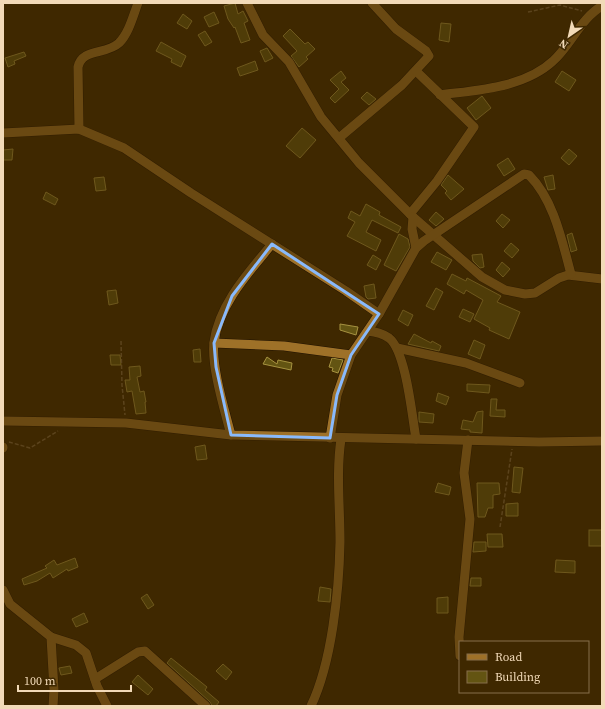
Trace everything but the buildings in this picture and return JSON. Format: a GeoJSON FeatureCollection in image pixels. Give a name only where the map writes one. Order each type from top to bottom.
{"type":"FeatureCollection","features":[{"type":"Feature","properties":{"kind":"street"},"geometry":{"type":"LineString","coordinates":[[79,129],[79,60],[84,56],[111,49],[118,44],[127,30],[138,3]]}},
{"type":"Feature","properties":{"kind":"street"},"geometry":{"type":"LineString","coordinates":[[247,3],[263,35],[289,62],[321,117],[359,163],[412,215],[482,277],[505,290],[525,294],[535,293],[559,278],[571,274],[602,279]]}},
{"type":"Feature","properties":{"kind":"street"},"geometry":{"type":"LineString","coordinates":[[339,138],[378,107],[428,58],[429,54],[396,29],[377,5]]}},
{"type":"Feature","properties":{"kind":"street"},"geometry":{"type":"LineString","coordinates":[[440,95],[474,90],[520,80],[537,73],[554,61],[591,14],[602,6]]}},
{"type":"Feature","properties":{"kind":"street"},"geometry":{"type":"LineString","coordinates":[[416,71],[473,126],[474,129],[412,215],[412,229],[416,248]]}},
{"type":"Feature","properties":{"kind":"street"},"geometry":{"type":"LineString","coordinates":[[3,133],[79,129],[124,148],[379,314]]}},
{"type":"Feature","properties":{"kind":"street"},"geometry":{"type":"LineString","coordinates":[[330,438],[337,394],[351,355],[379,314],[416,248],[434,234],[524,174],[529,175],[544,193],[561,239],[571,274]]}},
{"type":"Feature","properties":{"kind":"street"},"geometry":{"type":"LineString","coordinates":[[231,435],[216,367],[214,343],[221,321],[232,296],[272,244]]}},
{"type":"Feature","properties":{"kind":"street"},"geometry":{"type":"LineString","coordinates":[[368,331],[380,333],[390,338],[397,348],[402,362],[416,439]]}},
{"type":"Feature","properties":{"kind":"street"},"geometry":{"type":"LineString","coordinates":[[214,343],[284,346],[351,355]]}},
{"type":"Feature","properties":{"kind":"street"},"geometry":{"type":"LineString","coordinates":[[397,348],[466,363],[520,383]]}},
{"type":"Feature","properties":{"kind":"street"},"geometry":{"type":"LineString","coordinates":[[3,421],[41,423],[66,421],[126,423],[231,435],[513,441],[602,441]]}},
{"type":"Feature","properties":{"kind":"street"},"geometry":{"type":"LineString","coordinates":[[311,706],[322,680],[336,596],[340,543],[338,482],[341,438]]}},
{"type":"Feature","properties":{"kind":"street"},"geometry":{"type":"LineString","coordinates":[[459,641],[462,592],[470,520],[464,473],[468,440]]}},
{"type":"Feature","properties":{"kind":"street"},"geometry":{"type":"LineString","coordinates":[[3,590],[10,604],[51,637],[63,640],[80,648],[86,653],[95,680],[108,706]]}},
{"type":"Feature","properties":{"kind":"street"},"geometry":{"type":"LineString","coordinates":[[51,637],[54,690],[53,706]]}},
{"type":"Feature","properties":{"kind":"street"},"geometry":{"type":"LineString","coordinates":[[95,680],[138,652],[146,651],[206,706]]}},
{"type":"Feature","properties":{"kind":"path"},"geometry":{"type":"LineString","coordinates":[[528,12],[560,5],[591,14]]}},
{"type":"Feature","properties":{"kind":"path"},"geometry":{"type":"LineString","coordinates":[[121,341],[122,385],[126,423]]}},
{"type":"Feature","properties":{"kind":"path"},"geometry":{"type":"LineString","coordinates":[[3,448],[10,441],[30,448],[54,434],[66,421]]}},
{"type":"Feature","properties":{"kind":"path"},"geometry":{"type":"LineString","coordinates":[[500,527],[504,513],[507,472],[513,441]]}},
{"type":"Feature","properties":{"kind":"highlighted area"},"geometry":{"type":"Polygon","coordinates":[[[272,244],[379,314],[351,355],[337,395],[330,438],[231,435],[216,367],[214,343],[232,296],[272,244]]]}}]}
